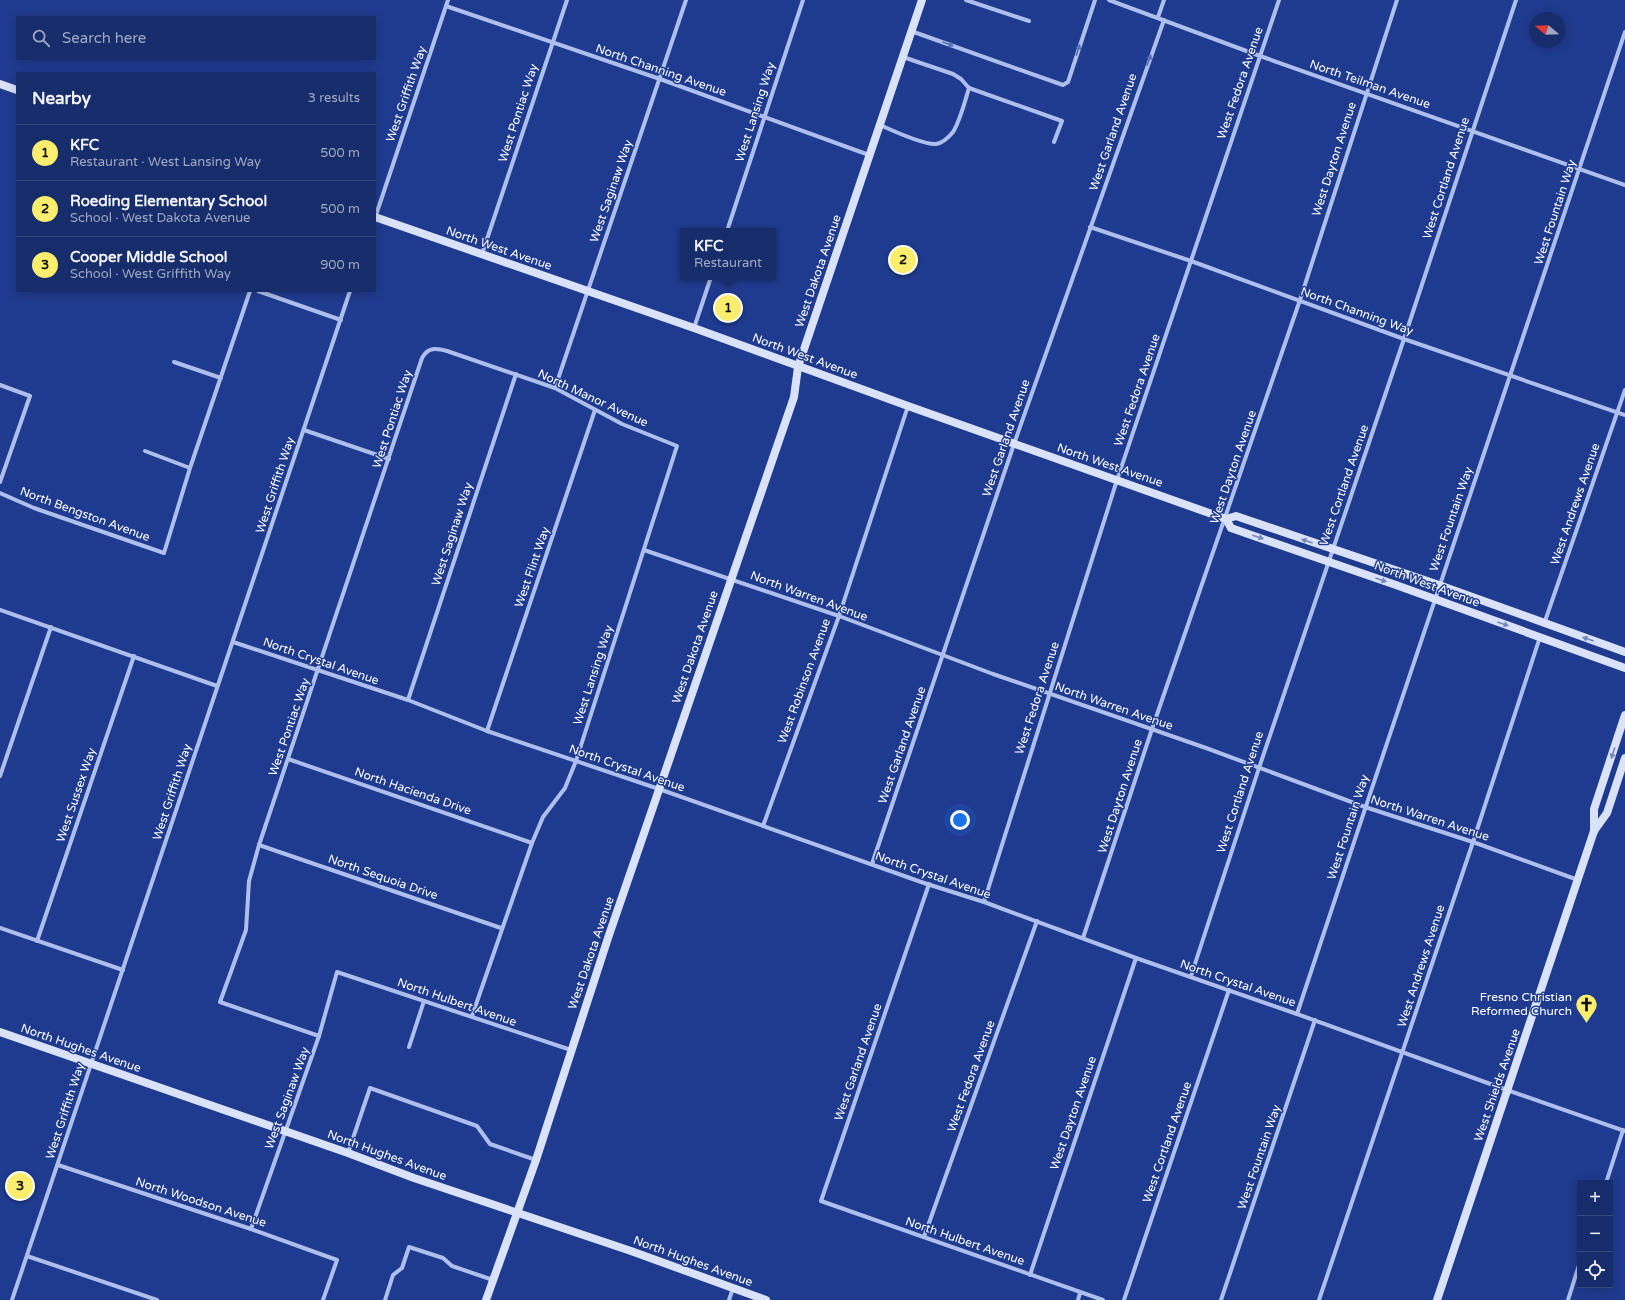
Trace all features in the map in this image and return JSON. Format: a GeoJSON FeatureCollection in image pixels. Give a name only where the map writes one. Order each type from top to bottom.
{"type":"FeatureCollection","features":[{"type":"Feature","properties":{"kind":"main road","name":"West Dakota Avenue"},"geometry":{"type":"LineString","coordinates":[[486,1300],[536,1160],[571,1050],[659,789],[794,397],[798,367],[922,0]]}},
{"type":"Feature","properties":{"kind":"main road"},"geometry":{"type":"LineString","coordinates":[[0,84],[16,90]]}},
{"type":"Feature","properties":{"kind":"main road","name":"North West Avenue"},"geometry":{"type":"LineString","coordinates":[[376,217],[694,328],[798,367],[1226,519],[1236,516],[1332,550],[1439,585],[1625,652]]}},
{"type":"Feature","properties":{"kind":"main road","name":"North West Avenue"},"geometry":{"type":"LineString","coordinates":[[1226,519],[1231,528],[1329,561],[1625,668]]}},
{"type":"Feature","properties":{"kind":"main road","name":"West Shields Avenue"},"geometry":{"type":"LineString","coordinates":[[1594,831],[1594,809],[1625,716]]}},
{"type":"Feature","properties":{"kind":"main road","name":"West Shields Avenue"},"geometry":{"type":"LineString","coordinates":[[1437,1300],[1594,831],[1607,813],[1625,758]]}},
{"type":"Feature","properties":{"kind":"main road","name":"North Hughes Avenue"},"geometry":{"type":"LineString","coordinates":[[0,1032],[348,1153],[414,1178],[631,1251],[766,1300]]}},
{"type":"Feature","properties":{"kind":"street","name":"West Griffith Way"},"geometry":{"type":"LineString","coordinates":[[376,214],[448,0]]}},
{"type":"Feature","properties":{"kind":"street","name":"West Pontiac Way"},"geometry":{"type":"LineString","coordinates":[[481,255],[567,0]]}},
{"type":"Feature","properties":{"kind":"street","name":"West Saginaw Way"},"geometry":{"type":"LineString","coordinates":[[555,388],[686,0]]}},
{"type":"Feature","properties":{"kind":"street","name":"West Lansing Way"},"geometry":{"type":"LineString","coordinates":[[728,228],[804,0]]}},
{"type":"Feature","properties":{"kind":"street"},"geometry":{"type":"LineString","coordinates":[[966,0],[1029,21]]}},
{"type":"Feature","properties":{"kind":"street"},"geometry":{"type":"LineString","coordinates":[[911,31],[1063,85],[1068,82],[1095,0]]}},
{"type":"Feature","properties":{"kind":"street","name":"North Teilman Avenue"},"geometry":{"type":"LineString","coordinates":[[1109,0],[1260,56],[1366,92],[1625,185]]}},
{"type":"Feature","properties":{"kind":"street"},"geometry":{"type":"LineString","coordinates":[[1158,17],[1164,0]]}},
{"type":"Feature","properties":{"kind":"street","name":"West Fedora Avenue"},"geometry":{"type":"LineString","coordinates":[[984,902],[1048,694],[1117,480],[1279,0]]}},
{"type":"Feature","properties":{"kind":"street","name":"West Dayton Avenue"},"geometry":{"type":"LineString","coordinates":[[1083,938],[1152,729],[1226,519],[1300,300],[1397,0]]}},
{"type":"Feature","properties":{"kind":"street","name":"West Cortland Avenue"},"geometry":{"type":"LineString","coordinates":[[1191,976],[1258,768],[1404,339],[1516,0]]}},
{"type":"Feature","properties":{"kind":"street","name":"North Channing Avenue"},"geometry":{"type":"LineString","coordinates":[[446,6],[660,79],[870,155]]}},
{"type":"Feature","properties":{"kind":"street","name":"West Garland Avenue"},"geometry":{"type":"LineString","coordinates":[[872,864],[1014,444],[1164,20]]}},
{"type":"Feature","properties":{"kind":"street","name":"West Fountain Way"},"geometry":{"type":"LineString","coordinates":[[1297,1014],[1434,599],[1625,32]]}},
{"type":"Feature","properties":{"kind":"street"},"geometry":{"type":"LineString","coordinates":[[902,57],[953,74],[961,79],[969,88],[1062,121],[1054,142]]}},
{"type":"Feature","properties":{"kind":"street"},"geometry":{"type":"LineString","coordinates":[[880,125],[926,143],[935,144],[940,142],[950,135],[956,127],[969,88]]}},
{"type":"Feature","properties":{"kind":"street","name":"North Channing Way"},"geometry":{"type":"LineString","coordinates":[[1090,227],[1191,261],[1404,339],[1618,413]]}},
{"type":"Feature","properties":{"kind":"street"},"geometry":{"type":"LineString","coordinates":[[694,328],[710,280]]}},
{"type":"Feature","properties":{"kind":"street"},"geometry":{"type":"LineString","coordinates":[[145,452],[190,468],[250,292]]}},
{"type":"Feature","properties":{"kind":"street"},"geometry":{"type":"LineString","coordinates":[[261,292],[341,320]]}},
{"type":"Feature","properties":{"kind":"street","name":"West Griffith Way"},"geometry":{"type":"LineString","coordinates":[[12,1300],[350,292]]}},
{"type":"Feature","properties":{"kind":"street","name":"West Pontiac Way"},"geometry":{"type":"LineString","coordinates":[[320,1036],[220,1002],[246,930],[249,881],[258,845],[318,671],[422,358],[431,349]]}},
{"type":"Feature","properties":{"kind":"street","name":"North Manor Avenue"},"geometry":{"type":"LineString","coordinates":[[431,349],[440,349],[555,388],[622,424],[677,446]]}},
{"type":"Feature","properties":{"kind":"street"},"geometry":{"type":"LineString","coordinates":[[174,362],[221,378]]}},
{"type":"Feature","properties":{"kind":"street","name":"West Saginaw Way"},"geometry":{"type":"LineString","coordinates":[[408,700],[516,374]]}},
{"type":"Feature","properties":{"kind":"street"},"geometry":{"type":"LineString","coordinates":[[0,385],[30,396],[0,482]]}},
{"type":"Feature","properties":{"kind":"street","name":"West Andrews Avenue"},"geometry":{"type":"LineString","coordinates":[[1544,624],[1625,390]]}},
{"type":"Feature","properties":{"kind":"street","name":"West Robinson Avenue"},"geometry":{"type":"LineString","coordinates":[[763,826],[839,616],[908,406]]}},
{"type":"Feature","properties":{"kind":"street","name":"West Flint Way"},"geometry":{"type":"LineString","coordinates":[[487,731],[595,410]]}},
{"type":"Feature","properties":{"kind":"street"},"geometry":{"type":"LineString","coordinates":[[1618,413],[1625,415]]}},
{"type":"Feature","properties":{"kind":"street"},"geometry":{"type":"LineString","coordinates":[[304,430],[389,459]]}},
{"type":"Feature","properties":{"kind":"street","name":"West Lansing Way"},"geometry":{"type":"LineString","coordinates":[[472,1016],[532,843],[543,817],[565,788],[576,761],[677,446]]}},
{"type":"Feature","properties":{"kind":"street","name":"North Bengston Avenue"},"geometry":{"type":"LineString","coordinates":[[0,493],[34,508],[164,553],[190,468]]}},
{"type":"Feature","properties":{"kind":"street","name":"North Warren Avenue"},"geometry":{"type":"LineString","coordinates":[[644,550],[731,578],[839,616],[942,656],[1048,694],[1206,748],[1365,807],[1473,842],[1578,880]]}},
{"type":"Feature","properties":{"kind":"street"},"geometry":{"type":"LineString","coordinates":[[0,610],[218,686]]}},
{"type":"Feature","properties":{"kind":"street"},"geometry":{"type":"LineString","coordinates":[[0,776],[51,627]]}},
{"type":"Feature","properties":{"kind":"street","name":"West Andrews Avenue"},"geometry":{"type":"LineString","coordinates":[[1319,1300],[1473,842],[1540,637]]}},
{"type":"Feature","properties":{"kind":"street","name":"North Crystal Avenue"},"geometry":{"type":"LineString","coordinates":[[233,642],[408,700],[487,731],[984,902],[1136,958],[1403,1051],[1507,1090],[1624,1131]]}},
{"type":"Feature","properties":{"kind":"street","name":"West Sussex Way"},"geometry":{"type":"LineString","coordinates":[[37,941],[134,656]]}},
{"type":"Feature","properties":{"kind":"street","name":"North Hacienda Drive"},"geometry":{"type":"LineString","coordinates":[[288,758],[532,843]]}},
{"type":"Feature","properties":{"kind":"street","name":"North Sequoia Drive"},"geometry":{"type":"LineString","coordinates":[[258,845],[502,928]]}},
{"type":"Feature","properties":{"kind":"street","name":"West Garland Avenue"},"geometry":{"type":"LineString","coordinates":[[821,1201],[928,884]]}},
{"type":"Feature","properties":{"kind":"street","name":"West Fedora Avenue"},"geometry":{"type":"LineString","coordinates":[[924,1237],[1037,921]]}},
{"type":"Feature","properties":{"kind":"street"},"geometry":{"type":"LineString","coordinates":[[0,928],[123,970]]}},
{"type":"Feature","properties":{"kind":"street","name":"West Dayton Avenue"},"geometry":{"type":"LineString","coordinates":[[1030,1275],[1136,958]]}},
{"type":"Feature","properties":{"kind":"street","name":"West Saginaw Way"},"geometry":{"type":"LineString","coordinates":[[251,1229],[320,1036],[337,972]]}},
{"type":"Feature","properties":{"kind":"street","name":"North Hulbert Avenue"},"geometry":{"type":"LineString","coordinates":[[337,972],[571,1050]]}},
{"type":"Feature","properties":{"kind":"street","name":"West Cortland Avenue"},"geometry":{"type":"LineString","coordinates":[[1124,1300],[1229,990]]}},
{"type":"Feature","properties":{"kind":"street"},"geometry":{"type":"LineString","coordinates":[[409,1047],[424,1001]]}},
{"type":"Feature","properties":{"kind":"street","name":"West Fountain Way"},"geometry":{"type":"LineString","coordinates":[[1221,1300],[1315,1020]]}},
{"type":"Feature","properties":{"kind":"street"},"geometry":{"type":"LineString","coordinates":[[348,1153],[370,1088],[477,1126],[490,1144],[536,1160]]}},
{"type":"Feature","properties":{"kind":"street"},"geometry":{"type":"LineString","coordinates":[[1607,1180],[1624,1131]]}},
{"type":"Feature","properties":{"kind":"street","name":"North Woodson Avenue"},"geometry":{"type":"LineString","coordinates":[[58,1165],[251,1229],[337,1260],[323,1300]]}},
{"type":"Feature","properties":{"kind":"street","name":"North Hulbert Avenue"},"geometry":{"type":"LineString","coordinates":[[821,1201],[1103,1300]]}},
{"type":"Feature","properties":{"kind":"street"},"geometry":{"type":"LineString","coordinates":[[385,1300],[393,1275],[402,1268],[410,1247],[444,1258],[452,1266],[493,1280]]}},
{"type":"Feature","properties":{"kind":"street"},"geometry":{"type":"LineString","coordinates":[[27,1256],[157,1300]]}},
{"type":"Feature","properties":{"kind":"street"},"geometry":{"type":"LineString","coordinates":[[1568,1300],[1577,1272]]}},
{"type":"Feature","properties":{"kind":"street"},"geometry":{"type":"LineString","coordinates":[[729,1300],[733,1288]]}},
{"type":"Feature","properties":{"kind":"street"},"geometry":{"type":"LineString","coordinates":[[1078,1300],[1080,1293]]}},
{"type":"Feature","properties":{"kind":"place","name":"Roeding Elementary School"},"geometry":{"type":"Point","coordinates":[903,260]}},
{"type":"Feature","properties":{"kind":"place","name":"KFC"},"geometry":{"type":"Point","coordinates":[728,308]}},
{"type":"Feature","properties":{"kind":"place","name":"Fresno Christian Reformed Church"},"geometry":{"type":"Point","coordinates":[1587,1024]}},
{"type":"Feature","properties":{"kind":"place","name":"Cooper Middle School"},"geometry":{"type":"Point","coordinates":[20,1186]}}]}
